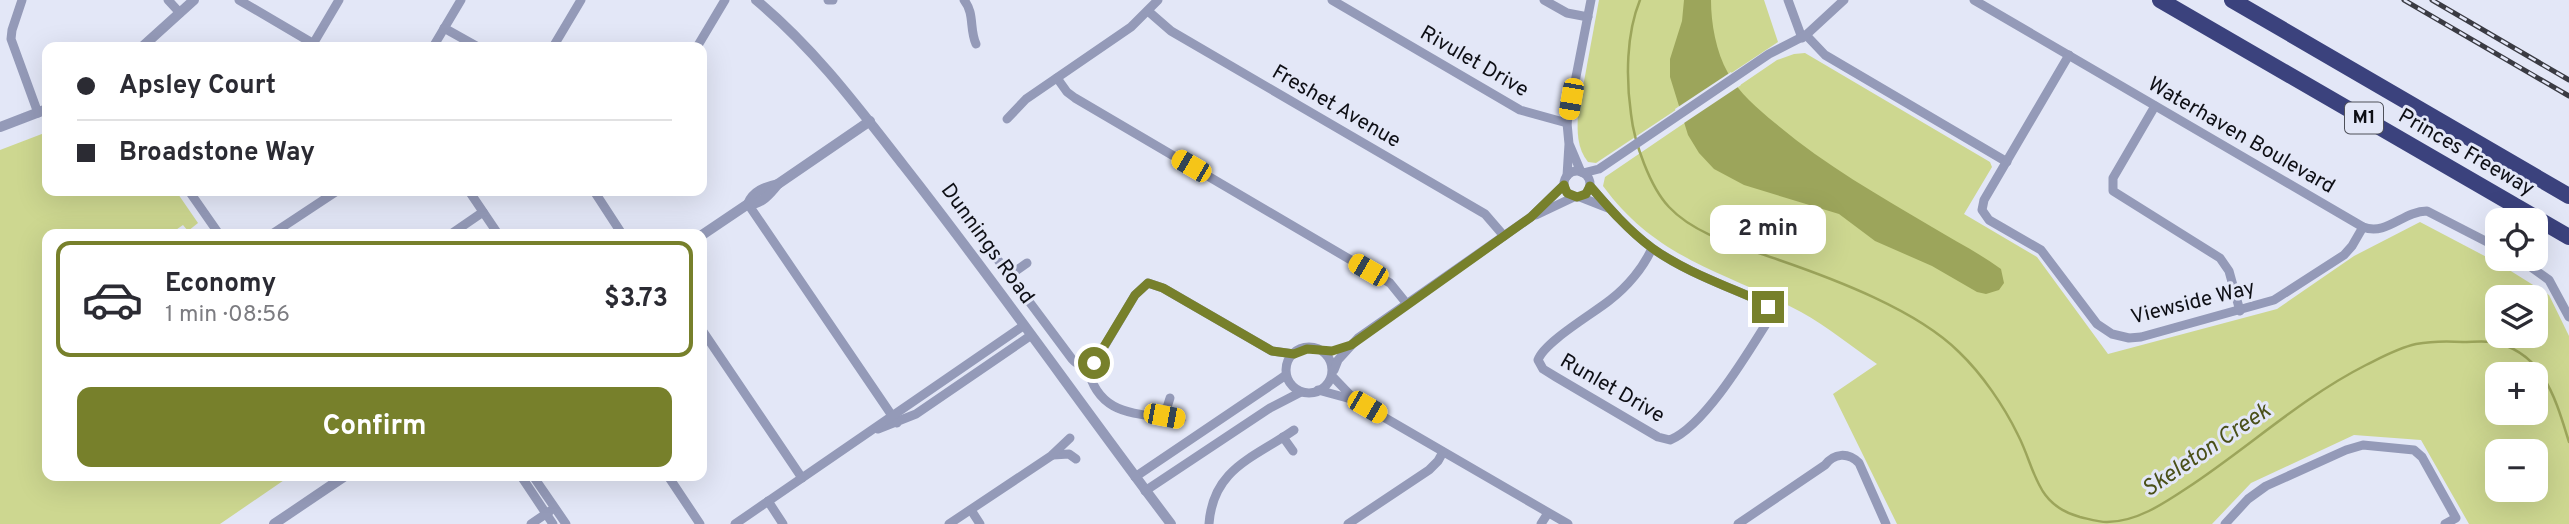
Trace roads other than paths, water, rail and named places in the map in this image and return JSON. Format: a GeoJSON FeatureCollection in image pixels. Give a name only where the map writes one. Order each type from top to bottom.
{"type":"FeatureCollection","features":[{"type":"Feature","properties":{"kind":"highway","name":"Princes Freeway"},"geometry":{"type":"LineString","coordinates":[[2160,0],[2569,237]]}},
{"type":"Feature","properties":{"kind":"highway","name":"Princes Freeway"},"geometry":{"type":"LineString","coordinates":[[2232,0],[2569,196]]}},
{"type":"Feature","properties":{"kind":"street"},"geometry":{"type":"LineString","coordinates":[[22,0],[11,39],[42,109]]}},
{"type":"Feature","properties":{"kind":"street"},"geometry":{"type":"LineString","coordinates":[[168,0],[180,13]]}},
{"type":"Feature","properties":{"kind":"street"},"geometry":{"type":"LineString","coordinates":[[148,42],[194,0]]}},
{"type":"Feature","properties":{"kind":"street"},"geometry":{"type":"LineString","coordinates":[[239,0],[309,42]]}},
{"type":"Feature","properties":{"kind":"street"},"geometry":{"type":"LineString","coordinates":[[318,42],[340,0]]}},
{"type":"Feature","properties":{"kind":"street"},"geometry":{"type":"LineString","coordinates":[[436,42],[460,0]]}},
{"type":"Feature","properties":{"kind":"street"},"geometry":{"type":"LineString","coordinates":[[557,42],[581,0]]}},
{"type":"Feature","properties":{"kind":"street"},"geometry":{"type":"LineString","coordinates":[[700,42],[725,0]]}},
{"type":"Feature","properties":{"kind":"street","name":"Dunnings Road"},"geometry":{"type":"LineString","coordinates":[[758,0],[809,48],[870,121],[1171,524]]}},
{"type":"Feature","properties":{"kind":"street"},"geometry":{"type":"LineString","coordinates":[[828,0],[833,0]]}},
{"type":"Feature","properties":{"kind":"street"},"geometry":{"type":"LineString","coordinates":[[964,0],[971,10],[972,33],[976,44]]}},
{"type":"Feature","properties":{"kind":"street"},"geometry":{"type":"LineString","coordinates":[[1007,119],[1020,104],[1131,27],[1158,0]]}},
{"type":"Feature","properties":{"kind":"street","name":"Rivulet Drive"},"geometry":{"type":"LineString","coordinates":[[1332,0],[1520,110],[1567,122]]}},
{"type":"Feature","properties":{"kind":"street"},"geometry":{"type":"LineString","coordinates":[[1544,0],[1567,13],[1588,17]]}},
{"type":"Feature","properties":{"kind":"street"},"geometry":{"type":"LineString","coordinates":[[1591,0],[1567,122],[1569,144],[1566,192],[1609,209]]}},
{"type":"Feature","properties":{"kind":"street"},"geometry":{"type":"LineString","coordinates":[[1788,0],[1804,37],[1825,55],[2007,162]]}},
{"type":"Feature","properties":{"kind":"street"},"geometry":{"type":"LineString","coordinates":[[1318,390],[1333,373],[1338,359],[1351,345],[1531,217],[1588,191],[1600,169],[1753,65],[1804,37],[1844,0]]}},
{"type":"Feature","properties":{"kind":"street","name":"Waterhaven Boulevard"},"geometry":{"type":"LineString","coordinates":[[1974,0],[2362,227]]}},
{"type":"Feature","properties":{"kind":"street","name":"Freshet Avenue"},"geometry":{"type":"LineString","coordinates":[[1148,11],[1171,31],[1485,214],[1504,236]]}},
{"type":"Feature","properties":{"kind":"street"},"geometry":{"type":"LineString","coordinates":[[444,27],[470,42]]}},
{"type":"Feature","properties":{"kind":"street","name":"Viewside Way"},"geometry":{"type":"LineString","coordinates":[[2069,55],[1984,200],[1982,210],[1983,214],[2041,250],[2090,317],[2105,330],[2119,336],[2141,337],[2274,300],[2347,252],[2362,227]]}},
{"type":"Feature","properties":{"kind":"street"},"geometry":{"type":"LineString","coordinates":[[1057,78],[1075,98],[1390,283],[1407,304]]}},
{"type":"Feature","properties":{"kind":"street"},"geometry":{"type":"LineString","coordinates":[[2155,106],[2113,178],[2113,191],[2220,258],[2229,271],[2239,311]]}},
{"type":"Feature","properties":{"kind":"street"},"geometry":{"type":"LineString","coordinates":[[0,127],[42,111]]}},
{"type":"Feature","properties":{"kind":"street"},"geometry":{"type":"LineString","coordinates":[[707,232],[748,204],[751,196],[765,187],[778,184],[870,121]]}},
{"type":"Feature","properties":{"kind":"street"},"geometry":{"type":"LineString","coordinates":[[1569,144],[1582,172],[1609,209],[1652,248]]}},
{"type":"Feature","properties":{"kind":"street"},"geometry":{"type":"LineString","coordinates":[[1531,217],[1572,172],[1600,169]]}},
{"type":"Feature","properties":{"kind":"street"},"geometry":{"type":"LineString","coordinates":[[192,196],[216,229]]}},
{"type":"Feature","properties":{"kind":"street"},"geometry":{"type":"LineString","coordinates":[[280,229],[329,196]]}},
{"type":"Feature","properties":{"kind":"street"},"geometry":{"type":"LineString","coordinates":[[472,196],[495,229]]}},
{"type":"Feature","properties":{"kind":"street"},"geometry":{"type":"LineString","coordinates":[[597,196],[619,229]]}},
{"type":"Feature","properties":{"kind":"street"},"geometry":{"type":"LineString","coordinates":[[748,204],[894,419]]}},
{"type":"Feature","properties":{"kind":"street"},"geometry":{"type":"LineString","coordinates":[[2362,227],[2379,229],[2413,214],[2427,211],[2485,241]]}},
{"type":"Feature","properties":{"kind":"street"},"geometry":{"type":"LineString","coordinates":[[458,229],[483,212]]}},
{"type":"Feature","properties":{"kind":"street","name":"Runlet Drive"},"geometry":{"type":"LineString","coordinates":[[1652,248],[1674,262],[1760,301],[1770,311],[1766,324],[1707,409],[1676,437],[1667,440],[1543,369],[1538,359],[1546,347],[1612,299],[1630,281],[1652,248]]}},
{"type":"Feature","properties":{"kind":"street"},"geometry":{"type":"LineString","coordinates":[[998,260],[1079,365],[1087,366],[1097,360],[1135,295],[1145,284],[1156,284],[1272,351],[1294,354],[1312,349],[1321,351],[1351,345]]}},
{"type":"Feature","properties":{"kind":"street"},"geometry":{"type":"LineString","coordinates":[[1010,275],[1027,263]]}},
{"type":"Feature","properties":{"kind":"street"},"geometry":{"type":"LineString","coordinates":[[2537,271],[2550,280],[2569,317]]}},
{"type":"Feature","properties":{"kind":"street"},"geometry":{"type":"LineString","coordinates":[[735,524],[873,430],[894,419],[1027,331]]}},
{"type":"Feature","properties":{"kind":"street"},"geometry":{"type":"LineString","coordinates":[[707,337],[802,478]]}},
{"type":"Feature","properties":{"kind":"street"},"geometry":{"type":"LineString","coordinates":[[1272,351],[1292,385],[1301,392]]}},
{"type":"Feature","properties":{"kind":"street"},"geometry":{"type":"LineString","coordinates":[[1321,351],[1331,361],[1333,373],[1356,401]]}},
{"type":"Feature","properties":{"kind":"street"},"geometry":{"type":"LineString","coordinates":[[1135,477],[1285,372],[1287,362],[1294,354]]}},
{"type":"Feature","properties":{"kind":"street"},"geometry":{"type":"LineString","coordinates":[[1087,366],[1093,387],[1108,404],[1127,411],[1181,420]]}},
{"type":"Feature","properties":{"kind":"street"},"geometry":{"type":"LineString","coordinates":[[1145,491],[1270,408],[1301,392],[1318,390],[1356,401],[1568,524]]}},
{"type":"Feature","properties":{"kind":"street"},"geometry":{"type":"LineString","coordinates":[[1164,416],[1170,398]]}},
{"type":"Feature","properties":{"kind":"street"},"geometry":{"type":"LineString","coordinates":[[1209,524],[1215,494],[1226,476],[1294,430]]}},
{"type":"Feature","properties":{"kind":"street"},"geometry":{"type":"LineString","coordinates":[[1283,437],[1293,451]]}},
{"type":"Feature","properties":{"kind":"street"},"geometry":{"type":"LineString","coordinates":[[949,524],[1051,456],[1070,438]]}},
{"type":"Feature","properties":{"kind":"street"},"geometry":{"type":"LineString","coordinates":[[2225,524],[2248,499],[2266,486],[2363,445],[2414,450],[2422,457],[2457,521],[2445,524]]}},
{"type":"Feature","properties":{"kind":"street"},"geometry":{"type":"LineString","coordinates":[[1348,524],[1429,470],[1443,452]]}},
{"type":"Feature","properties":{"kind":"street"},"geometry":{"type":"LineString","coordinates":[[1051,456],[1069,454],[1076,459]]}},
{"type":"Feature","properties":{"kind":"street"},"geometry":{"type":"LineString","coordinates":[[1738,524],[1835,456],[1846,455],[1859,463],[1886,524]]}},
{"type":"Feature","properties":{"kind":"street"},"geometry":{"type":"LineString","coordinates":[[274,524],[338,481]]}},
{"type":"Feature","properties":{"kind":"street"},"geometry":{"type":"LineString","coordinates":[[524,481],[553,524]]}},
{"type":"Feature","properties":{"kind":"street"},"geometry":{"type":"LineString","coordinates":[[536,481],[566,524]]}},
{"type":"Feature","properties":{"kind":"street"},"geometry":{"type":"LineString","coordinates":[[671,481],[700,524]]}},
{"type":"Feature","properties":{"kind":"street"},"geometry":{"type":"LineString","coordinates":[[768,502],[783,524]]}},
{"type":"Feature","properties":{"kind":"street"},"geometry":{"type":"LineString","coordinates":[[531,524],[555,508]]}},
{"type":"Feature","properties":{"kind":"street"},"geometry":{"type":"LineString","coordinates":[[971,510],[980,524]]}},
{"type":"Feature","properties":{"kind":"street"},"geometry":{"type":"LineString","coordinates":[[1541,524],[1548,513]]}},
{"type":"Feature","properties":{"kind":"waterway","name":"Skeleton Creek"},"geometry":{"type":"LineString","coordinates":[[1640,0],[1632,27],[1628,57],[1631,114],[1644,164],[1655,188],[1669,207],[1706,233],[1874,297],[1941,337],[1968,361],[1992,391],[2018,435],[2045,495],[2065,511],[2107,522],[2128,519],[2149,511],[2210,473],[2342,378],[2390,353],[2422,343],[2491,342],[2509,347],[2523,355],[2545,379],[2569,442]]}},
{"type":"Feature","properties":{"kind":"railway"},"geometry":{"type":"LineString","coordinates":[[2404,0],[2569,96]]}},
{"type":"Feature","properties":{"kind":"railway"},"geometry":{"type":"LineString","coordinates":[[2432,0],[2569,80]]}}]}
